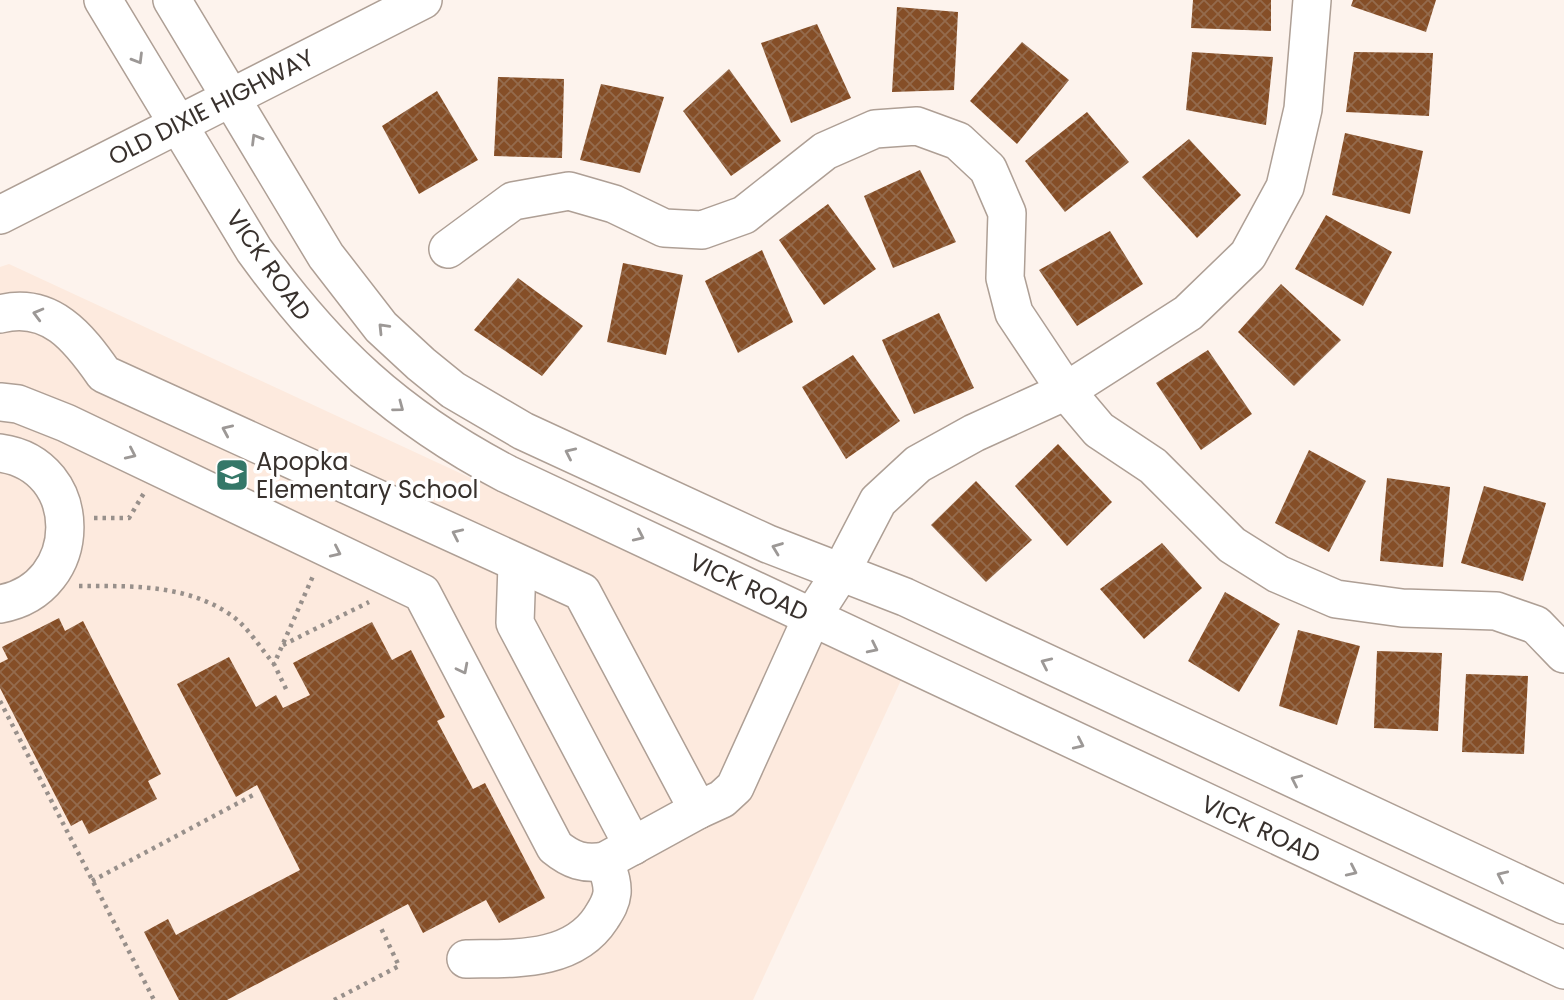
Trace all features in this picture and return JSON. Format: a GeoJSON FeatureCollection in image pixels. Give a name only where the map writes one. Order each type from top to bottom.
{"type":"FeatureCollection","features":[{"type":"Feature","properties":{"kind":"street","name":"VICK ROAD"},"geometry":{"type":"LineString","coordinates":[[103,0],[254,250],[282,289],[314,328],[383,396],[424,426],[507,474],[1564,970]]}},
{"type":"Feature","properties":{"kind":"street","name":"VICK ROAD"},"geometry":{"type":"LineString","coordinates":[[172,0],[319,245],[351,292],[381,327],[453,390],[523,431],[768,544],[905,597],[1564,905]]}},
{"type":"Feature","properties":{"kind":"street","name":"OLD DIXIE HIGHWAY"},"geometry":{"type":"LineString","coordinates":[[0,215],[423,0]]}},
{"type":"Feature","properties":{"kind":"street"},"geometry":{"type":"LineString","coordinates":[[0,402],[18,404],[78,429],[422,593],[555,847],[577,861],[591,864],[619,853],[722,799],[735,787],[812,617],[841,572],[878,501],[918,464],[974,433],[1066,391],[1188,313],[1248,255],[1285,187],[1303,109],[1312,0]]}},
{"type":"Feature","properties":{"kind":"street"},"geometry":{"type":"LineString","coordinates":[[448,249],[513,201],[569,191],[614,204],[664,228],[702,230],[744,215],[825,151],[875,129],[917,126],[958,141],[988,169],[1007,213],[1005,278],[1013,313],[1066,391],[1099,430],[1153,466],[1232,545],[1278,574],[1336,599],[1402,608],[1496,611],[1536,625],[1564,653]]}},
{"type":"Feature","properties":{"kind":"street"},"geometry":{"type":"LineString","coordinates":[[0,314],[23,311],[40,313],[62,323],[83,345],[104,374],[461,536],[517,565],[582,592],[698,810]]}},
{"type":"Feature","properties":{"kind":"street"},"geometry":{"type":"LineString","coordinates":[[78,429],[104,374]]}},
{"type":"Feature","properties":{"kind":"street"},"geometry":{"type":"LineString","coordinates":[[0,453],[13,455],[36,466],[53,485],[64,508],[66,533],[60,558],[47,580],[27,596],[0,604]]}},
{"type":"Feature","properties":{"kind":"street"},"geometry":{"type":"LineString","coordinates":[[466,959],[528,958],[556,951],[583,937],[597,924],[609,905],[611,880],[619,853],[515,623],[517,565]]}},
{"type":"Feature","properties":{"kind":"path"},"geometry":{"type":"LineString","coordinates":[[65,519],[130,518],[146,489]]}},
{"type":"Feature","properties":{"kind":"path"},"geometry":{"type":"LineString","coordinates":[[274,664],[318,565]]}},
{"type":"Feature","properties":{"kind":"path"},"geometry":{"type":"LineString","coordinates":[[67,587],[144,586],[175,591],[209,604],[232,616],[274,664],[286,689]]}},
{"type":"Feature","properties":{"kind":"path"},"geometry":{"type":"LineString","coordinates":[[283,645],[370,602]]}},
{"type":"Feature","properties":{"kind":"path"},"geometry":{"type":"LineString","coordinates":[[0,701],[154,1000]]}},
{"type":"Feature","properties":{"kind":"path"},"geometry":{"type":"LineString","coordinates":[[92,881],[257,793]]}},
{"type":"Feature","properties":{"kind":"path"},"geometry":{"type":"LineString","coordinates":[[334,1000],[399,966],[380,926]]}},
{"type":"Feature","properties":{"kind":"shaded area","name":"Apopka Elementary School"},"geometry":{"type":"Polygon","coordinates":[[[9,264],[902,678],[753,1000],[0,1000],[0,267],[9,264]]]}},
{"type":"Feature","properties":{"kind":"building"},"geometry":{"type":"Polygon","coordinates":[[[1193,0],[1271,0],[1271,31],[1191,28],[1193,0]]]}},
{"type":"Feature","properties":{"kind":"building"},"geometry":{"type":"Polygon","coordinates":[[[1353,0],[1436,0],[1426,32],[1351,6],[1353,0]]]}},
{"type":"Feature","properties":{"kind":"building"},"geometry":{"type":"Polygon","coordinates":[[[897,7],[958,12],[954,90],[892,92],[897,7]]]}},
{"type":"Feature","properties":{"kind":"building"},"geometry":{"type":"Polygon","coordinates":[[[817,24],[851,98],[791,123],[761,43],[817,24]]]}},
{"type":"Feature","properties":{"kind":"building"},"geometry":{"type":"Polygon","coordinates":[[[1022,42],[1069,80],[1017,144],[970,101],[1022,42]]]}},
{"type":"Feature","properties":{"kind":"building"},"geometry":{"type":"Polygon","coordinates":[[[1192,52],[1273,57],[1266,125],[1186,110],[1192,52]]]}},
{"type":"Feature","properties":{"kind":"building"},"geometry":{"type":"Polygon","coordinates":[[[1354,52],[1433,53],[1429,116],[1346,112],[1354,52]]]}},
{"type":"Feature","properties":{"kind":"building"},"geometry":{"type":"Polygon","coordinates":[[[729,69],[781,141],[731,176],[683,111],[729,69]]]}},
{"type":"Feature","properties":{"kind":"building"},"geometry":{"type":"Polygon","coordinates":[[[498,77],[564,79],[562,158],[494,156],[498,77]]]}},
{"type":"Feature","properties":{"kind":"building"},"geometry":{"type":"Polygon","coordinates":[[[601,84],[664,97],[640,173],[580,160],[601,84]]]}},
{"type":"Feature","properties":{"kind":"building"},"geometry":{"type":"Polygon","coordinates":[[[437,91],[478,160],[419,194],[382,126],[437,91]]]}},
{"type":"Feature","properties":{"kind":"building"},"geometry":{"type":"Polygon","coordinates":[[[1087,112],[1129,162],[1065,212],[1025,161],[1087,112]]]}},
{"type":"Feature","properties":{"kind":"building"},"geometry":{"type":"Polygon","coordinates":[[[1345,133],[1423,151],[1410,214],[1332,195],[1345,133]]]}},
{"type":"Feature","properties":{"kind":"building"},"geometry":{"type":"Polygon","coordinates":[[[1189,139],[1241,195],[1197,238],[1142,177],[1189,139]]]}},
{"type":"Feature","properties":{"kind":"building"},"geometry":{"type":"Polygon","coordinates":[[[920,170],[956,242],[893,268],[864,196],[920,170]]]}},
{"type":"Feature","properties":{"kind":"building"},"geometry":{"type":"Polygon","coordinates":[[[828,204],[876,269],[824,305],[779,240],[828,204]]]}},
{"type":"Feature","properties":{"kind":"building"},"geometry":{"type":"Polygon","coordinates":[[[1326,215],[1392,252],[1363,306],[1295,269],[1326,215]]]}},
{"type":"Feature","properties":{"kind":"building"},"geometry":{"type":"Polygon","coordinates":[[[1110,231],[1143,284],[1077,326],[1039,270],[1110,231]]]}},
{"type":"Feature","properties":{"kind":"building"},"geometry":{"type":"Polygon","coordinates":[[[762,250],[793,322],[738,353],[705,281],[762,250]]]}},
{"type":"Feature","properties":{"kind":"building"},"geometry":{"type":"Polygon","coordinates":[[[623,263],[683,275],[666,355],[607,342],[623,263]]]}},
{"type":"Feature","properties":{"kind":"building"},"geometry":{"type":"Polygon","coordinates":[[[518,278],[583,326],[542,376],[474,330],[518,278]]]}},
{"type":"Feature","properties":{"kind":"building"},"geometry":{"type":"Polygon","coordinates":[[[1281,284],[1341,340],[1294,386],[1238,332],[1281,284]]]}},
{"type":"Feature","properties":{"kind":"building"},"geometry":{"type":"Polygon","coordinates":[[[939,313],[974,388],[914,414],[882,340],[939,313]]]}},
{"type":"Feature","properties":{"kind":"building"},"geometry":{"type":"Polygon","coordinates":[[[1208,350],[1252,414],[1201,450],[1156,383],[1208,350]]]}},
{"type":"Feature","properties":{"kind":"building"},"geometry":{"type":"Polygon","coordinates":[[[853,355],[900,421],[846,459],[802,387],[853,355]]]}},
{"type":"Feature","properties":{"kind":"building"},"geometry":{"type":"Polygon","coordinates":[[[1058,444],[1112,502],[1067,546],[1015,486],[1058,444]]]}},
{"type":"Feature","properties":{"kind":"building"},"geometry":{"type":"Polygon","coordinates":[[[1309,450],[1366,481],[1329,552],[1275,523],[1309,450]]]}},
{"type":"Feature","properties":{"kind":"building"},"geometry":{"type":"Polygon","coordinates":[[[1387,478],[1450,487],[1443,567],[1380,561],[1387,478]]]}},
{"type":"Feature","properties":{"kind":"building"},"geometry":{"type":"Polygon","coordinates":[[[976,481],[1032,540],[986,582],[931,525],[976,481]]]}},
{"type":"Feature","properties":{"kind":"building"},"geometry":{"type":"Polygon","coordinates":[[[1484,486],[1546,503],[1523,581],[1461,563],[1484,486]]]}},
{"type":"Feature","properties":{"kind":"building"},"geometry":{"type":"Polygon","coordinates":[[[1162,543],[1202,588],[1144,639],[1100,589],[1162,543]]]}},
{"type":"Feature","properties":{"kind":"building"},"geometry":{"type":"Polygon","coordinates":[[[1225,592],[1280,624],[1239,692],[1188,661],[1225,592]]]}},
{"type":"Feature","properties":{"kind":"building"},"geometry":{"type":"Polygon","coordinates":[[[59,618],[65,631],[83,621],[161,774],[148,781],[157,799],[89,834],[82,820],[71,826],[0,688],[0,663],[8,659],[2,647],[59,618]]]}},
{"type":"Feature","properties":{"kind":"building"},"geometry":{"type":"Polygon","coordinates":[[[372,622],[392,660],[411,650],[445,717],[437,721],[473,789],[485,783],[545,898],[499,923],[486,900],[423,933],[408,904],[227,1000],[179,1000],[144,932],[168,919],[176,935],[300,870],[257,785],[236,797],[177,684],[229,657],[256,707],[276,695],[283,708],[310,695],[293,663],[372,622]]]}},
{"type":"Feature","properties":{"kind":"building"},"geometry":{"type":"Polygon","coordinates":[[[1298,630],[1360,646],[1337,725],[1279,706],[1298,630]]]}},
{"type":"Feature","properties":{"kind":"building"},"geometry":{"type":"Polygon","coordinates":[[[1377,651],[1442,653],[1438,731],[1374,728],[1377,651]]]}},
{"type":"Feature","properties":{"kind":"building"},"geometry":{"type":"Polygon","coordinates":[[[1466,674],[1528,676],[1524,754],[1462,752],[1466,674]]]}},
{"type":"Feature","properties":{"kind":"place","name":"Apopka Elementary School"},"geometry":{"type":"Point","coordinates":[232,475]}}]}
